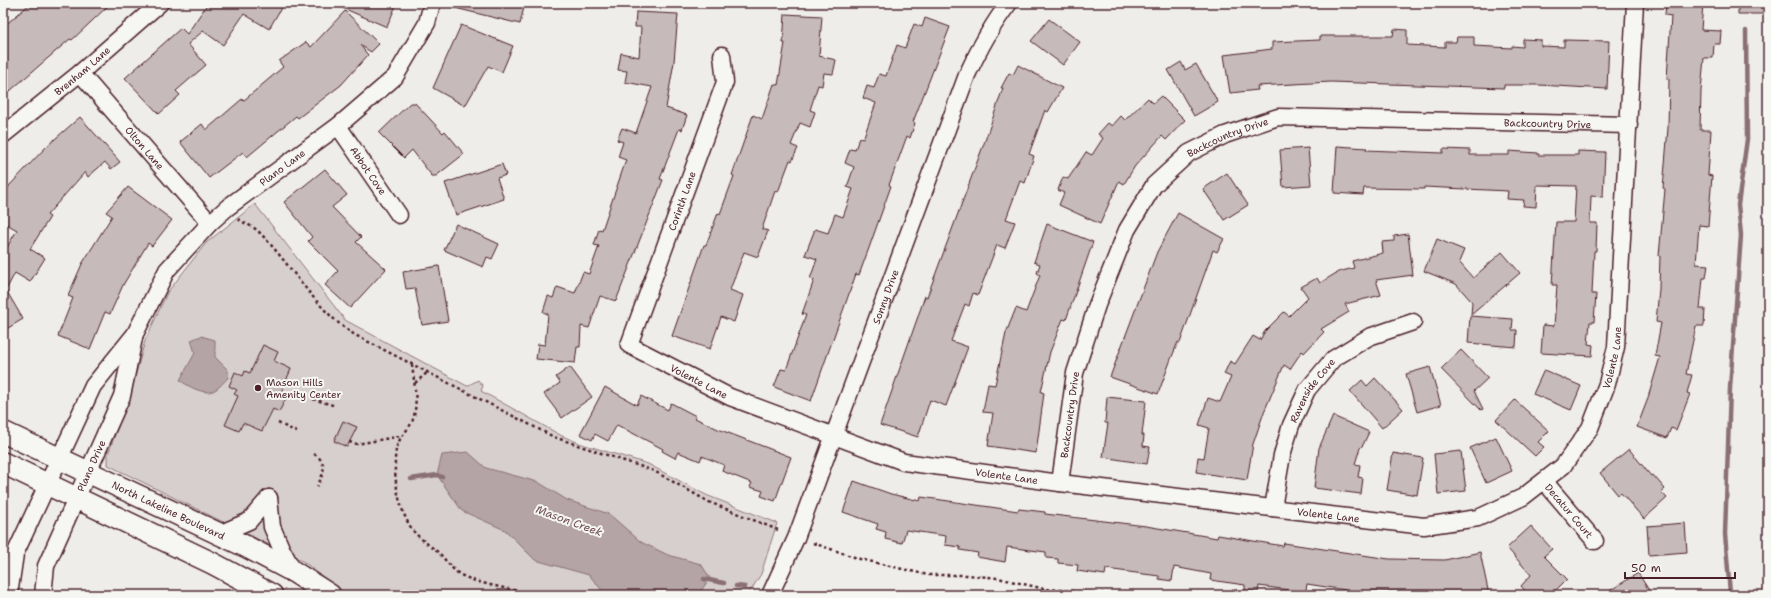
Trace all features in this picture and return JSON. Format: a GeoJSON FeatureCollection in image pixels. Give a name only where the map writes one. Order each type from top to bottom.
{"type":"FeatureCollection","features":[{"type":"Feature","properties":{"kind":"main road","name":"North Lakeline Boulevard"},"geometry":{"type":"LineString","coordinates":[[3,432],[219,534],[294,572],[330,595]]}},
{"type":"Feature","properties":{"kind":"main road"},"geometry":{"type":"LineString","coordinates":[[3,463],[212,563],[272,595]]}},
{"type":"Feature","properties":{"kind":"street","name":"Brenham Lane"},"geometry":{"type":"LineString","coordinates":[[3,135],[80,73],[160,3]]}},
{"type":"Feature","properties":{"kind":"street","name":"Plano Lane"},"geometry":{"type":"LineString","coordinates":[[134,334],[167,270],[210,223],[228,207],[338,126],[395,77],[427,23],[432,3]]}},
{"type":"Feature","properties":{"kind":"street","name":"Sonny Drive"},"geometry":{"type":"LineString","coordinates":[[770,595],[796,538],[832,436],[967,75],[983,41],[995,21],[1009,3]]}},
{"type":"Feature","properties":{"kind":"street","name":"Volente Lane"},"geometry":{"type":"LineString","coordinates":[[629,345],[730,397],[904,462],[1060,483],[1424,526],[1478,518],[1522,497],[1563,466],[1590,428],[1607,384],[1616,347],[1635,3]]}},
{"type":"Feature","properties":{"kind":"street","name":"Corinth Lane"},"geometry":{"type":"LineString","coordinates":[[629,345],[725,82],[722,55]]}},
{"type":"Feature","properties":{"kind":"street","name":"Olton Lane"},"geometry":{"type":"LineString","coordinates":[[80,73],[210,223]]}},
{"type":"Feature","properties":{"kind":"street","name":"Backcountry Drive"},"geometry":{"type":"LineString","coordinates":[[1060,483],[1075,373],[1097,305],[1126,230],[1154,185],[1189,154],[1225,134],[1278,117],[1628,125]]}},
{"type":"Feature","properties":{"kind":"street","name":"Abbot Cove"},"geometry":{"type":"LineString","coordinates":[[338,126],[399,215]]}},
{"type":"Feature","properties":{"kind":"street","name":"Ravenside Cove"},"geometry":{"type":"LineString","coordinates":[[1273,508],[1282,455],[1291,425],[1307,390],[1333,359],[1369,336],[1413,322]]}},
{"type":"Feature","properties":{"kind":"street"},"geometry":{"type":"LineString","coordinates":[[9,595],[15,554],[46,484],[93,386],[134,334]]}},
{"type":"Feature","properties":{"kind":"street","name":"Plano Drive"},"geometry":{"type":"LineString","coordinates":[[42,595],[46,566],[122,396],[134,334]]}},
{"type":"Feature","properties":{"kind":"street","name":"Decatur Court"},"geometry":{"type":"LineString","coordinates":[[1544,481],[1595,541]]}},
{"type":"Feature","properties":{"kind":"street"},"geometry":{"type":"LineString","coordinates":[[219,534],[249,521],[269,498],[272,527],[294,572]]}},
{"type":"Feature","properties":{"kind":"path"},"geometry":{"type":"LineString","coordinates":[[238,219],[258,232],[310,292],[344,327],[355,335],[554,437],[654,471],[709,502],[778,530]]}},
{"type":"Feature","properties":{"kind":"path"},"geometry":{"type":"LineString","coordinates":[[412,364],[416,397],[413,420],[402,436],[395,455],[396,483],[401,505],[415,534],[462,576],[474,581],[507,587],[530,595]]}},
{"type":"Feature","properties":{"kind":"path"},"geometry":{"type":"LineString","coordinates":[[414,384],[428,372]]}},
{"type":"Feature","properties":{"kind":"path"},"geometry":{"type":"LineString","coordinates":[[313,399],[336,406]]}},
{"type":"Feature","properties":{"kind":"path"},"geometry":{"type":"LineString","coordinates":[[278,424],[299,433]]}},
{"type":"Feature","properties":{"kind":"path"},"geometry":{"type":"LineString","coordinates":[[349,442],[357,444],[402,436]]}},
{"type":"Feature","properties":{"kind":"path"},"geometry":{"type":"LineString","coordinates":[[314,454],[323,463],[324,467],[324,473],[317,488]]}},
{"type":"Feature","properties":{"kind":"path"},"geometry":{"type":"LineString","coordinates":[[813,543],[850,556],[928,574],[990,577],[1007,579],[1045,589],[1124,595]]}},
{"type":"Feature","properties":{"kind":"path"},"geometry":{"type":"LineString","coordinates":[[1752,595],[1768,592]]}},
{"type":"Feature","properties":{"kind":"shaded area"},"geometry":{"type":"Polygon","coordinates":[[[255,204],[345,320],[467,386],[478,380],[483,386],[481,391],[562,436],[582,444],[648,464],[706,495],[777,523],[761,574],[748,595],[346,595],[304,562],[108,465],[108,454],[131,391],[145,341],[167,293],[206,243],[255,204]]]}},
{"type":"Feature","properties":{"kind":"water"},"geometry":{"type":"Polygon","coordinates":[[[201,336],[215,340],[215,357],[228,370],[228,378],[217,389],[209,392],[200,391],[180,380],[195,353],[191,340],[201,336]]]}},
{"type":"Feature","properties":{"kind":"water"},"geometry":{"type":"Polygon","coordinates":[[[468,452],[486,468],[538,482],[567,500],[609,514],[641,542],[668,555],[701,564],[710,578],[698,595],[606,595],[589,575],[535,560],[505,530],[462,511],[437,475],[442,455],[468,452]]]}},
{"type":"Feature","properties":{"kind":"building"},"geometry":{"type":"Polygon","coordinates":[[[31,3],[111,3],[72,40],[70,39],[3,97],[3,27],[31,3]]]}},
{"type":"Feature","properties":{"kind":"building"},"geometry":{"type":"Polygon","coordinates":[[[208,3],[284,3],[269,29],[244,14],[223,45],[203,31],[188,44],[206,65],[176,91],[180,95],[159,114],[125,78],[181,28],[187,34],[208,3]]]}},
{"type":"Feature","properties":{"kind":"building"},"geometry":{"type":"Polygon","coordinates":[[[331,3],[397,3],[387,27],[331,3]]]}},
{"type":"Feature","properties":{"kind":"building"},"geometry":{"type":"Polygon","coordinates":[[[451,3],[525,3],[520,24],[451,7],[451,3]]]}},
{"type":"Feature","properties":{"kind":"building"},"geometry":{"type":"Polygon","coordinates":[[[1666,3],[1703,3],[1701,30],[1721,31],[1720,44],[1714,44],[1713,58],[1704,58],[1701,91],[1700,130],[1711,130],[1708,175],[1712,176],[1708,226],[1699,225],[1696,264],[1708,265],[1706,278],[1703,278],[1700,309],[1705,309],[1704,326],[1696,326],[1686,374],[1692,375],[1687,393],[1690,394],[1676,430],[1671,428],[1667,438],[1637,427],[1647,401],[1660,357],[1655,356],[1661,323],[1656,322],[1659,289],[1659,256],[1665,189],[1663,188],[1668,128],[1669,79],[1667,79],[1671,16],[1665,15],[1666,3]]]}},
{"type":"Feature","properties":{"kind":"building"},"geometry":{"type":"Polygon","coordinates":[[[1738,3],[1767,3],[1767,14],[1738,14],[1738,3]]]}},
{"type":"Feature","properties":{"kind":"building"},"geometry":{"type":"Polygon","coordinates":[[[345,11],[379,44],[371,52],[360,45],[368,55],[341,85],[298,118],[296,116],[247,157],[243,152],[209,178],[180,142],[202,124],[206,130],[242,99],[243,101],[283,67],[279,61],[306,42],[311,47],[345,11]]]}},
{"type":"Feature","properties":{"kind":"building"},"geometry":{"type":"Polygon","coordinates":[[[636,12],[678,14],[674,62],[666,108],[687,115],[682,130],[679,129],[660,179],[663,180],[616,301],[600,296],[589,328],[581,326],[580,347],[577,347],[575,363],[536,359],[538,344],[545,345],[548,314],[543,312],[548,296],[553,298],[557,287],[575,293],[583,272],[589,274],[599,246],[594,245],[599,229],[602,230],[626,160],[618,157],[623,142],[617,140],[622,128],[636,133],[652,87],[625,82],[627,71],[618,70],[621,53],[639,57],[641,27],[635,27],[636,12]]]}},
{"type":"Feature","properties":{"kind":"building"},"geometry":{"type":"Polygon","coordinates":[[[785,14],[822,16],[819,56],[836,60],[833,74],[824,73],[822,86],[818,85],[810,110],[815,112],[810,127],[800,123],[791,145],[798,148],[792,161],[790,160],[778,192],[775,191],[762,229],[768,231],[758,257],[744,252],[730,290],[743,295],[734,322],[721,317],[710,349],[672,336],[704,245],[706,245],[718,213],[720,214],[734,176],[732,175],[753,115],[762,119],[774,84],[778,85],[785,43],[783,43],[785,14]]]}},
{"type":"Feature","properties":{"kind":"building"},"geometry":{"type":"Polygon","coordinates":[[[925,18],[950,27],[913,122],[915,123],[910,138],[907,136],[889,185],[891,186],[869,248],[859,275],[856,274],[811,401],[774,387],[781,369],[786,370],[806,315],[802,314],[814,280],[810,279],[817,259],[805,255],[815,229],[828,233],[835,214],[843,217],[853,189],[847,187],[854,167],[845,163],[850,149],[855,150],[859,138],[863,139],[876,103],[863,98],[867,86],[874,88],[879,74],[886,76],[897,45],[905,48],[914,24],[922,27],[925,18]]]}},
{"type":"Feature","properties":{"kind":"building"},"geometry":{"type":"Polygon","coordinates":[[[1049,19],[1080,42],[1063,65],[1031,41],[1049,19]]]}},
{"type":"Feature","properties":{"kind":"building"},"geometry":{"type":"Polygon","coordinates":[[[461,25],[513,46],[502,72],[488,66],[465,106],[433,88],[461,25]]]}},
{"type":"Feature","properties":{"kind":"building"},"geometry":{"type":"Polygon","coordinates":[[[1394,29],[1407,30],[1407,45],[1445,47],[1445,42],[1456,42],[1457,37],[1474,37],[1474,46],[1512,48],[1512,46],[1523,47],[1523,39],[1541,40],[1541,46],[1564,47],[1564,40],[1609,41],[1607,89],[1539,85],[1504,85],[1504,88],[1331,82],[1257,86],[1258,90],[1230,93],[1224,55],[1272,49],[1272,42],[1320,40],[1320,36],[1393,36],[1394,29]]]}},
{"type":"Feature","properties":{"kind":"building"},"geometry":{"type":"Polygon","coordinates":[[[1181,62],[1185,70],[1196,64],[1218,102],[1194,116],[1168,70],[1181,62]]]}},
{"type":"Feature","properties":{"kind":"building"},"geometry":{"type":"Polygon","coordinates":[[[1018,65],[1062,88],[1048,112],[1045,110],[1029,154],[1034,156],[1025,183],[1020,181],[1006,219],[1015,222],[1005,248],[997,245],[978,295],[973,293],[969,306],[965,304],[951,341],[968,347],[946,406],[930,400],[918,437],[880,425],[925,296],[927,297],[986,138],[1003,88],[1001,88],[1009,73],[1013,75],[1018,65]]]}},
{"type":"Feature","properties":{"kind":"building"},"geometry":{"type":"Polygon","coordinates":[[[1161,96],[1185,120],[1166,140],[1162,136],[1135,166],[1124,184],[1119,181],[1100,224],[1059,205],[1064,193],[1058,190],[1063,177],[1068,179],[1086,152],[1092,155],[1103,138],[1098,134],[1108,123],[1112,126],[1121,116],[1125,120],[1148,98],[1153,103],[1161,96]]]}},
{"type":"Feature","properties":{"kind":"building"},"geometry":{"type":"Polygon","coordinates":[[[410,103],[415,103],[443,133],[445,131],[464,154],[436,176],[432,176],[412,150],[404,158],[379,133],[410,103]]]}},
{"type":"Feature","properties":{"kind":"building"},"geometry":{"type":"Polygon","coordinates":[[[80,117],[120,162],[111,169],[105,162],[88,177],[85,172],[47,215],[50,217],[30,249],[45,258],[30,282],[15,273],[6,290],[23,319],[3,331],[3,254],[17,230],[3,222],[3,197],[9,186],[47,146],[80,117]]]}},
{"type":"Feature","properties":{"kind":"building"},"geometry":{"type":"Polygon","coordinates":[[[1337,146],[1367,148],[1366,150],[1443,153],[1443,149],[1470,150],[1470,155],[1509,155],[1509,151],[1538,153],[1538,155],[1578,155],[1578,151],[1605,152],[1603,197],[1591,196],[1590,223],[1597,223],[1592,294],[1596,294],[1594,322],[1590,322],[1588,344],[1593,345],[1592,356],[1541,353],[1543,325],[1554,326],[1557,285],[1552,285],[1556,222],[1574,222],[1576,186],[1537,185],[1536,207],[1523,206],[1524,200],[1507,199],[1508,191],[1424,187],[1424,189],[1364,188],[1363,195],[1334,193],[1337,146]]]}},
{"type":"Feature","properties":{"kind":"building"},"geometry":{"type":"Polygon","coordinates":[[[1308,148],[1311,185],[1283,187],[1280,150],[1308,148]]]}},
{"type":"Feature","properties":{"kind":"building"},"geometry":{"type":"Polygon","coordinates":[[[502,164],[506,175],[497,178],[504,199],[456,215],[445,183],[502,164]]]}},
{"type":"Feature","properties":{"kind":"building"},"geometry":{"type":"Polygon","coordinates":[[[325,169],[347,195],[332,207],[361,237],[356,242],[386,269],[350,308],[325,285],[338,271],[308,241],[312,237],[284,202],[325,169]]]}},
{"type":"Feature","properties":{"kind":"building"},"geometry":{"type":"Polygon","coordinates":[[[1227,173],[1248,205],[1224,220],[1203,189],[1227,173]]]}},
{"type":"Feature","properties":{"kind":"building"},"geometry":{"type":"Polygon","coordinates":[[[128,187],[172,220],[152,246],[148,243],[123,285],[110,314],[105,312],[90,349],[58,336],[73,298],[68,296],[82,264],[112,216],[106,212],[128,187]]]}},
{"type":"Feature","properties":{"kind":"building"},"geometry":{"type":"Polygon","coordinates":[[[1178,213],[1224,239],[1217,252],[1213,250],[1180,343],[1178,342],[1158,394],[1110,377],[1157,252],[1178,213]]]}},
{"type":"Feature","properties":{"kind":"building"},"geometry":{"type":"Polygon","coordinates":[[[456,224],[499,244],[492,259],[487,257],[483,267],[444,250],[456,224]]]}},
{"type":"Feature","properties":{"kind":"building"},"geometry":{"type":"Polygon","coordinates":[[[1047,224],[1093,242],[1066,320],[1063,319],[1050,352],[1041,392],[1044,393],[1036,453],[988,446],[993,413],[983,412],[988,384],[995,385],[1006,333],[1016,308],[1026,312],[1040,275],[1037,273],[1040,264],[1034,262],[1047,224]]]}},
{"type":"Feature","properties":{"kind":"building"},"geometry":{"type":"Polygon","coordinates":[[[1408,234],[1413,275],[1376,280],[1381,295],[1345,304],[1349,312],[1321,329],[1324,332],[1304,353],[1302,351],[1290,369],[1284,365],[1264,412],[1253,444],[1247,480],[1196,472],[1198,457],[1204,458],[1209,428],[1199,425],[1208,398],[1220,402],[1231,377],[1224,374],[1230,361],[1235,364],[1253,336],[1260,340],[1265,331],[1284,312],[1289,316],[1308,297],[1301,287],[1317,278],[1320,283],[1338,272],[1354,268],[1352,261],[1383,253],[1382,242],[1394,241],[1394,236],[1408,234]]]}},
{"type":"Feature","properties":{"kind":"building"},"geometry":{"type":"Polygon","coordinates":[[[1437,239],[1464,250],[1459,262],[1473,278],[1502,252],[1520,273],[1471,315],[1472,302],[1456,284],[1424,271],[1437,239]]]}},
{"type":"Feature","properties":{"kind":"building"},"geometry":{"type":"Polygon","coordinates":[[[439,266],[448,321],[422,325],[415,288],[406,289],[403,272],[439,266]]]}},
{"type":"Feature","properties":{"kind":"building"},"geometry":{"type":"Polygon","coordinates":[[[1470,316],[1513,319],[1512,330],[1517,330],[1516,347],[1468,343],[1470,316]]]}},
{"type":"Feature","properties":{"kind":"building","name":"Mason Hills Amenity Center"},"geometry":{"type":"Polygon","coordinates":[[[263,345],[278,352],[274,361],[291,369],[280,395],[286,398],[279,412],[273,409],[262,431],[243,423],[239,431],[225,425],[238,396],[234,394],[237,390],[229,386],[235,372],[243,376],[245,371],[250,373],[263,345]]]}},
{"type":"Feature","properties":{"kind":"building"},"geometry":{"type":"Polygon","coordinates":[[[1461,350],[1488,378],[1474,391],[1483,409],[1481,410],[1441,369],[1461,350]]]}},
{"type":"Feature","properties":{"kind":"building"},"geometry":{"type":"Polygon","coordinates":[[[570,367],[592,397],[562,418],[544,394],[560,383],[556,377],[570,367]]]}},
{"type":"Feature","properties":{"kind":"building"},"geometry":{"type":"Polygon","coordinates":[[[1430,367],[1441,405],[1417,412],[1406,374],[1430,367]]]}},
{"type":"Feature","properties":{"kind":"building"},"geometry":{"type":"Polygon","coordinates":[[[1544,370],[1581,386],[1571,410],[1533,394],[1544,370]]]}},
{"type":"Feature","properties":{"kind":"building"},"geometry":{"type":"Polygon","coordinates":[[[1375,378],[1403,409],[1382,428],[1350,391],[1362,380],[1367,386],[1375,378]]]}},
{"type":"Feature","properties":{"kind":"building"},"geometry":{"type":"Polygon","coordinates":[[[605,387],[637,405],[641,396],[668,410],[671,403],[696,416],[695,418],[718,429],[791,457],[775,501],[761,496],[763,491],[750,487],[752,483],[722,471],[724,465],[702,456],[700,461],[678,452],[675,458],[662,451],[663,449],[617,425],[608,441],[595,434],[592,440],[580,434],[605,387]]]}},
{"type":"Feature","properties":{"kind":"building"},"geometry":{"type":"Polygon","coordinates":[[[1107,397],[1146,401],[1142,435],[1144,435],[1143,446],[1150,447],[1147,464],[1103,457],[1108,423],[1105,423],[1107,397]]]}},
{"type":"Feature","properties":{"kind":"building"},"geometry":{"type":"Polygon","coordinates":[[[1515,400],[1549,431],[1538,442],[1544,447],[1535,456],[1496,420],[1515,400]]]}},
{"type":"Feature","properties":{"kind":"building"},"geometry":{"type":"Polygon","coordinates":[[[1333,416],[1369,432],[1360,448],[1355,464],[1360,465],[1358,477],[1363,478],[1361,494],[1314,488],[1319,448],[1333,416]]]}},
{"type":"Feature","properties":{"kind":"building"},"geometry":{"type":"Polygon","coordinates":[[[343,421],[357,427],[347,447],[334,441],[343,421]]]}},
{"type":"Feature","properties":{"kind":"building"},"geometry":{"type":"Polygon","coordinates":[[[1496,437],[1512,471],[1486,483],[1470,448],[1496,437]]]}},
{"type":"Feature","properties":{"kind":"building"},"geometry":{"type":"Polygon","coordinates":[[[1629,449],[1651,476],[1653,475],[1665,489],[1661,492],[1667,498],[1644,519],[1621,493],[1618,495],[1600,473],[1629,449]]]}},
{"type":"Feature","properties":{"kind":"building"},"geometry":{"type":"Polygon","coordinates":[[[1461,451],[1466,491],[1438,494],[1434,454],[1461,451]]]}},
{"type":"Feature","properties":{"kind":"building"},"geometry":{"type":"Polygon","coordinates":[[[1393,453],[1423,458],[1417,495],[1387,490],[1393,453]]]}},
{"type":"Feature","properties":{"kind":"building"},"geometry":{"type":"Polygon","coordinates":[[[854,481],[891,494],[920,501],[921,497],[1018,511],[1019,509],[1045,512],[1045,514],[1146,526],[1217,538],[1218,535],[1283,546],[1284,543],[1389,559],[1445,560],[1480,552],[1489,595],[1372,591],[1372,595],[1344,595],[1345,590],[1307,584],[1305,595],[1289,592],[1289,590],[1259,586],[1258,592],[1245,590],[1245,585],[1210,580],[1211,574],[1174,567],[1172,581],[1159,579],[1159,576],[1106,569],[1105,575],[1077,571],[1078,565],[1058,563],[1058,559],[1046,558],[1046,552],[1007,547],[1005,562],[977,557],[978,553],[960,550],[960,547],[945,545],[946,536],[906,530],[902,543],[885,539],[886,532],[876,529],[878,524],[843,512],[854,481]]]}},
{"type":"Feature","properties":{"kind":"building"},"geometry":{"type":"Polygon","coordinates":[[[1685,523],[1687,552],[1649,555],[1647,526],[1685,523]]]}},
{"type":"Feature","properties":{"kind":"building"},"geometry":{"type":"Polygon","coordinates":[[[1531,526],[1552,549],[1544,556],[1567,579],[1551,595],[1529,595],[1521,586],[1531,575],[1507,548],[1531,526]]]}},
{"type":"Feature","properties":{"kind":"building"},"geometry":{"type":"Polygon","coordinates":[[[1638,573],[1652,595],[1603,595],[1638,573]]]}},
{"type":"Feature","properties":{"kind":"waterway"},"geometry":{"type":"LineString","coordinates":[[1730,593],[1725,534],[1730,388],[1741,235],[1738,205],[1747,139],[1746,31]]}},
{"type":"Feature","properties":{"kind":"waterway","name":"Mason Creek"},"geometry":{"type":"LineString","coordinates":[[411,479],[437,475],[442,477]]}},
{"type":"Feature","properties":{"kind":"waterway","name":"Mason Creek"},"geometry":{"type":"LineString","coordinates":[[704,579],[724,583]]}},
{"type":"Feature","properties":{"kind":"waterway","name":"Mason Creek"},"geometry":{"type":"LineString","coordinates":[[736,586],[745,587]]}},
{"type":"Feature","properties":{"kind":"place","name":"Mason Hills Amenity Center"},"geometry":{"type":"Point","coordinates":[258,388]}}]}
